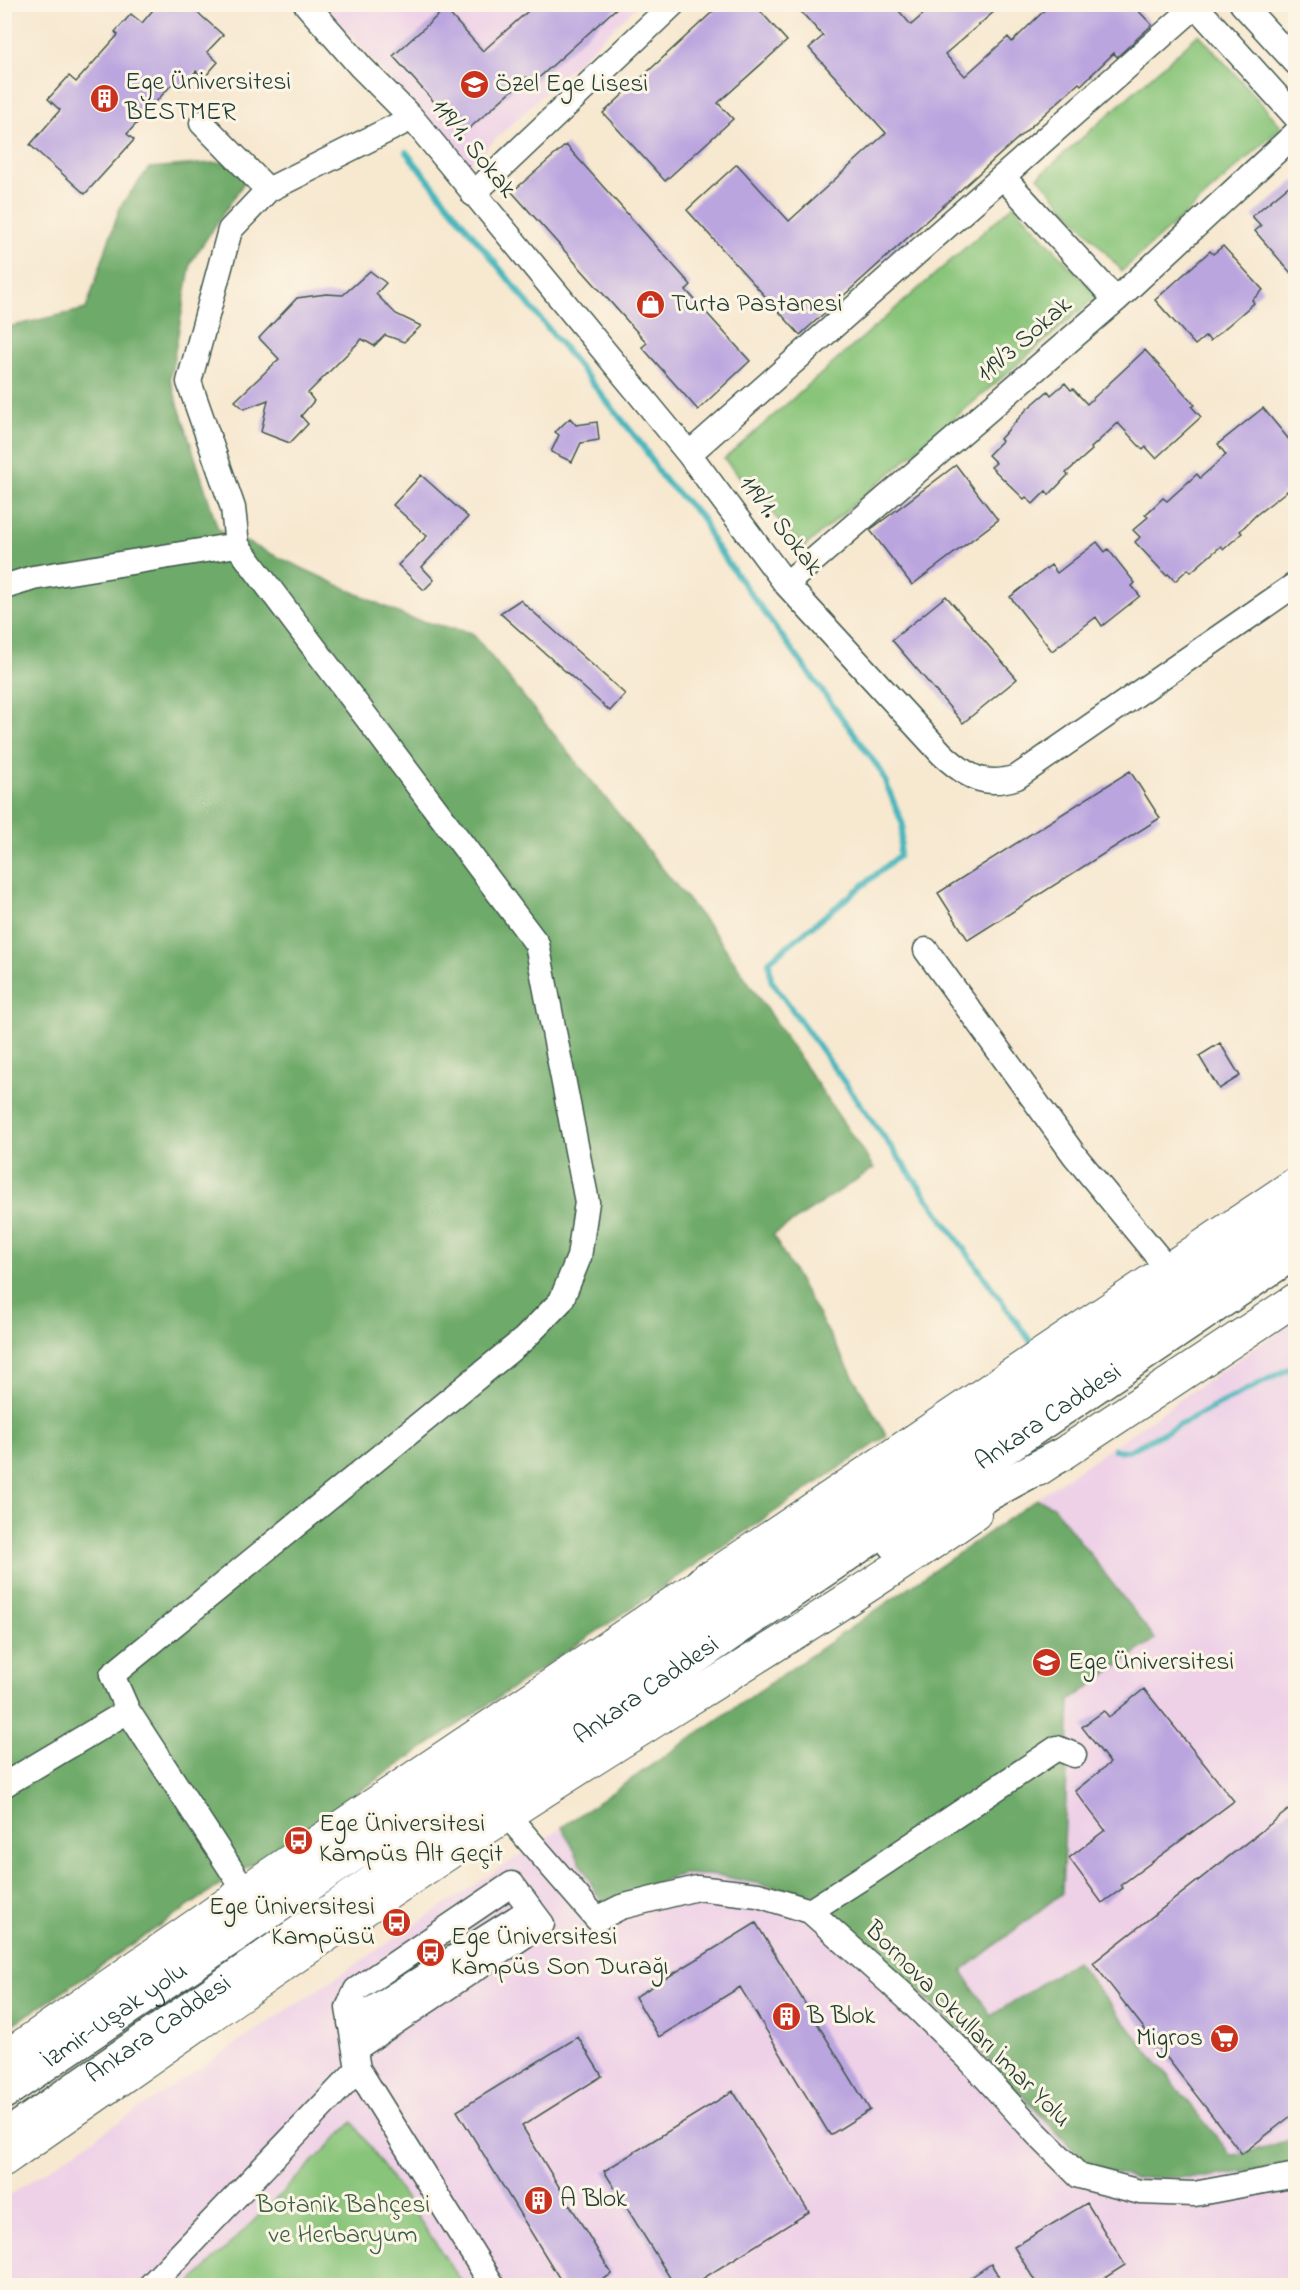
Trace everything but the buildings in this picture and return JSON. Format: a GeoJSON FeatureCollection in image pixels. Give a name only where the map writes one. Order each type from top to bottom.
{"type":"FeatureCollection","features":[{"type":"Feature","properties":{"kind":"highway","name":"Ankara Caddesi"},"geometry":{"type":"LineString","coordinates":[[585,1697],[1296,1215]]}},
{"type":"Feature","properties":{"kind":"highway","name":"Ankara Caddesi"},"geometry":{"type":"LineString","coordinates":[[4,2138],[735,1630],[1296,1251]]}},
{"type":"Feature","properties":{"kind":"highway"},"geometry":{"type":"LineString","coordinates":[[735,1630],[1059,1456]]}},
{"type":"Feature","properties":{"kind":"highway"},"geometry":{"type":"LineString","coordinates":[[585,1697],[706,1579]]}},
{"type":"Feature","properties":{"kind":"highway","name":"İzmir-Uşak yolu"},"geometry":{"type":"LineString","coordinates":[[4,2092],[585,1697]]}},
{"type":"Feature","properties":{"kind":"main road"},"geometry":{"type":"LineString","coordinates":[[4,2058],[245,1891],[1296,1183]]}},
{"type":"Feature","properties":{"kind":"main road","name":"Ankara Caddesi"},"geometry":{"type":"LineString","coordinates":[[4,2160],[354,1917],[507,1815],[881,1580],[1059,1456],[1290,1308]]}},
{"type":"Feature","properties":{"kind":"street","name":"119/1. Sokak"},"geometry":{"type":"LineString","coordinates":[[306,4],[361,67],[412,118],[689,454],[786,584],[942,754],[962,772],[982,780],[1001,782],[1017,777],[1296,584]]}},
{"type":"Feature","properties":{"kind":"street"},"geometry":{"type":"LineString","coordinates":[[473,194],[673,4]]}},
{"type":"Feature","properties":{"kind":"street"},"geometry":{"type":"LineString","coordinates":[[1242,4],[1296,63]]}},
{"type":"Feature","properties":{"kind":"street"},"geometry":{"type":"LineString","coordinates":[[689,454],[1004,178],[1196,5],[1296,117]]}},
{"type":"Feature","properties":{"kind":"street"},"geometry":{"type":"LineString","coordinates":[[245,1891],[128,1711],[112,1676],[524,1339],[561,1301],[579,1257],[587,1202],[537,944],[237,545],[233,508],[189,382],[230,230],[268,190],[412,118]]}},
{"type":"Feature","properties":{"kind":"street"},"geometry":{"type":"LineString","coordinates":[[202,123],[268,190]]}},
{"type":"Feature","properties":{"kind":"street","name":"119/3 Sokak"},"geometry":{"type":"LineString","coordinates":[[786,584],[1116,300],[1296,133]]}},
{"type":"Feature","properties":{"kind":"street"},"geometry":{"type":"LineString","coordinates":[[1004,178],[1116,300]]}},
{"type":"Feature","properties":{"kind":"street"},"geometry":{"type":"LineString","coordinates":[[4,587],[33,578],[237,545]]}},
{"type":"Feature","properties":{"kind":"street"},"geometry":{"type":"LineString","coordinates":[[926,950],[1075,1156],[1167,1268]]}},
{"type":"Feature","properties":{"kind":"street"},"geometry":{"type":"LineString","coordinates":[[4,1785],[128,1711]]}},
{"type":"Feature","properties":{"kind":"street"},"geometry":{"type":"LineString","coordinates":[[810,1911],[1057,1748],[1074,1755]]}},
{"type":"Feature","properties":{"kind":"street","name":"Bornova Okulları İmar Yolu"},"geometry":{"type":"LineString","coordinates":[[507,1815],[597,1919],[621,1907],[697,1888],[758,1895],[810,1911],[921,2011],[1079,2176],[1140,2192],[1194,2194],[1296,2175]]}},
{"type":"Feature","properties":{"kind":"street"},"geometry":{"type":"LineString","coordinates":[[150,2286],[357,2059],[542,1924],[512,1884],[356,1990],[348,2008],[357,2059],[492,2286]]}},
{"type":"Feature","properties":{"kind":"shaded area","name":"Özel Ege Lisesi"},"geometry":{"type":"Polygon","coordinates":[[[322,5],[638,5],[468,165],[322,5]]]}},
{"type":"Feature","properties":{"kind":"shaded area","name":"Ege Üniversitesi"},"geometry":{"type":"Polygon","coordinates":[[[1295,1320],[1295,2285],[5,2286],[5,2198],[562,1827],[1295,1320]]]}},
{"type":"Feature","properties":{"kind":"green space"},"geometry":{"type":"Polygon","coordinates":[[[1199,34],[1282,127],[1122,271],[1038,177],[1199,34]]]}},
{"type":"Feature","properties":{"kind":"green space"},"geometry":{"type":"Polygon","coordinates":[[[237,161],[247,178],[191,262],[170,379],[218,529],[409,618],[472,633],[717,936],[874,1168],[773,1235],[887,1436],[5,2030],[4,328],[86,309],[120,207],[149,168],[237,161]]]}},
{"type":"Feature","properties":{"kind":"green space"},"geometry":{"type":"Polygon","coordinates":[[[1014,205],[1097,296],[803,548],[724,459],[1014,205]]]}},
{"type":"Feature","properties":{"kind":"green space"},"geometry":{"type":"Polygon","coordinates":[[[1037,1499],[1053,1506],[1155,1639],[1070,1701],[1062,1893],[962,1971],[991,2016],[1076,1961],[1231,2155],[1242,2154],[1295,2138],[1295,2162],[1272,2168],[1207,2177],[1133,2178],[1087,2164],[967,2037],[818,1896],[721,1876],[683,1874],[601,1902],[562,1827],[1037,1499]]]}},
{"type":"Feature","properties":{"kind":"green space","name":"Botanik Bahçesi ve Herbaryum"},"geometry":{"type":"Polygon","coordinates":[[[353,2122],[464,2285],[189,2285],[353,2122]]]}},
{"type":"Feature","properties":{"kind":"waterway"},"geometry":{"type":"LineString","coordinates":[[406,152],[643,446],[661,476],[703,519],[712,541],[881,771],[903,825],[899,856],[769,961],[771,980],[1036,1349]]}},
{"type":"Feature","properties":{"kind":"waterway"},"geometry":{"type":"LineString","coordinates":[[1114,1450],[1128,1451],[1296,1365]]}},
{"type":"Feature","properties":{"kind":"place","name":"Özel Ege Lisesi"},"geometry":{"type":"Point","coordinates":[474,85]}},
{"type":"Feature","properties":{"kind":"place","name":"Ege Üniversitesi BESTMER"},"geometry":{"type":"Point","coordinates":[104,98]}},
{"type":"Feature","properties":{"kind":"place","name":"Turta Pastanesi"},"geometry":{"type":"Point","coordinates":[650,305]}},
{"type":"Feature","properties":{"kind":"place","name":"Ege Üniversitesi"},"geometry":{"type":"Point","coordinates":[1047,1663]}},
{"type":"Feature","properties":{"kind":"place","name":"Ege Üniversitesi Kampüs Alt Geçit"},"geometry":{"type":"Point","coordinates":[298,1840]}},
{"type":"Feature","properties":{"kind":"place","name":"Ege Üniversitesi Kampüsü"},"geometry":{"type":"Point","coordinates":[396,1923]}},
{"type":"Feature","properties":{"kind":"place","name":"Ege Üniversitesi Kampüs Son Durağı"},"geometry":{"type":"Point","coordinates":[430,1953]}},
{"type":"Feature","properties":{"kind":"place","name":"B Blok"},"geometry":{"type":"Point","coordinates":[786,2017]}},
{"type":"Feature","properties":{"kind":"place","name":"Migros"},"geometry":{"type":"Point","coordinates":[1224,2039]}},
{"type":"Feature","properties":{"kind":"place","name":"A Blok"},"geometry":{"type":"Point","coordinates":[539,2200]}}]}
